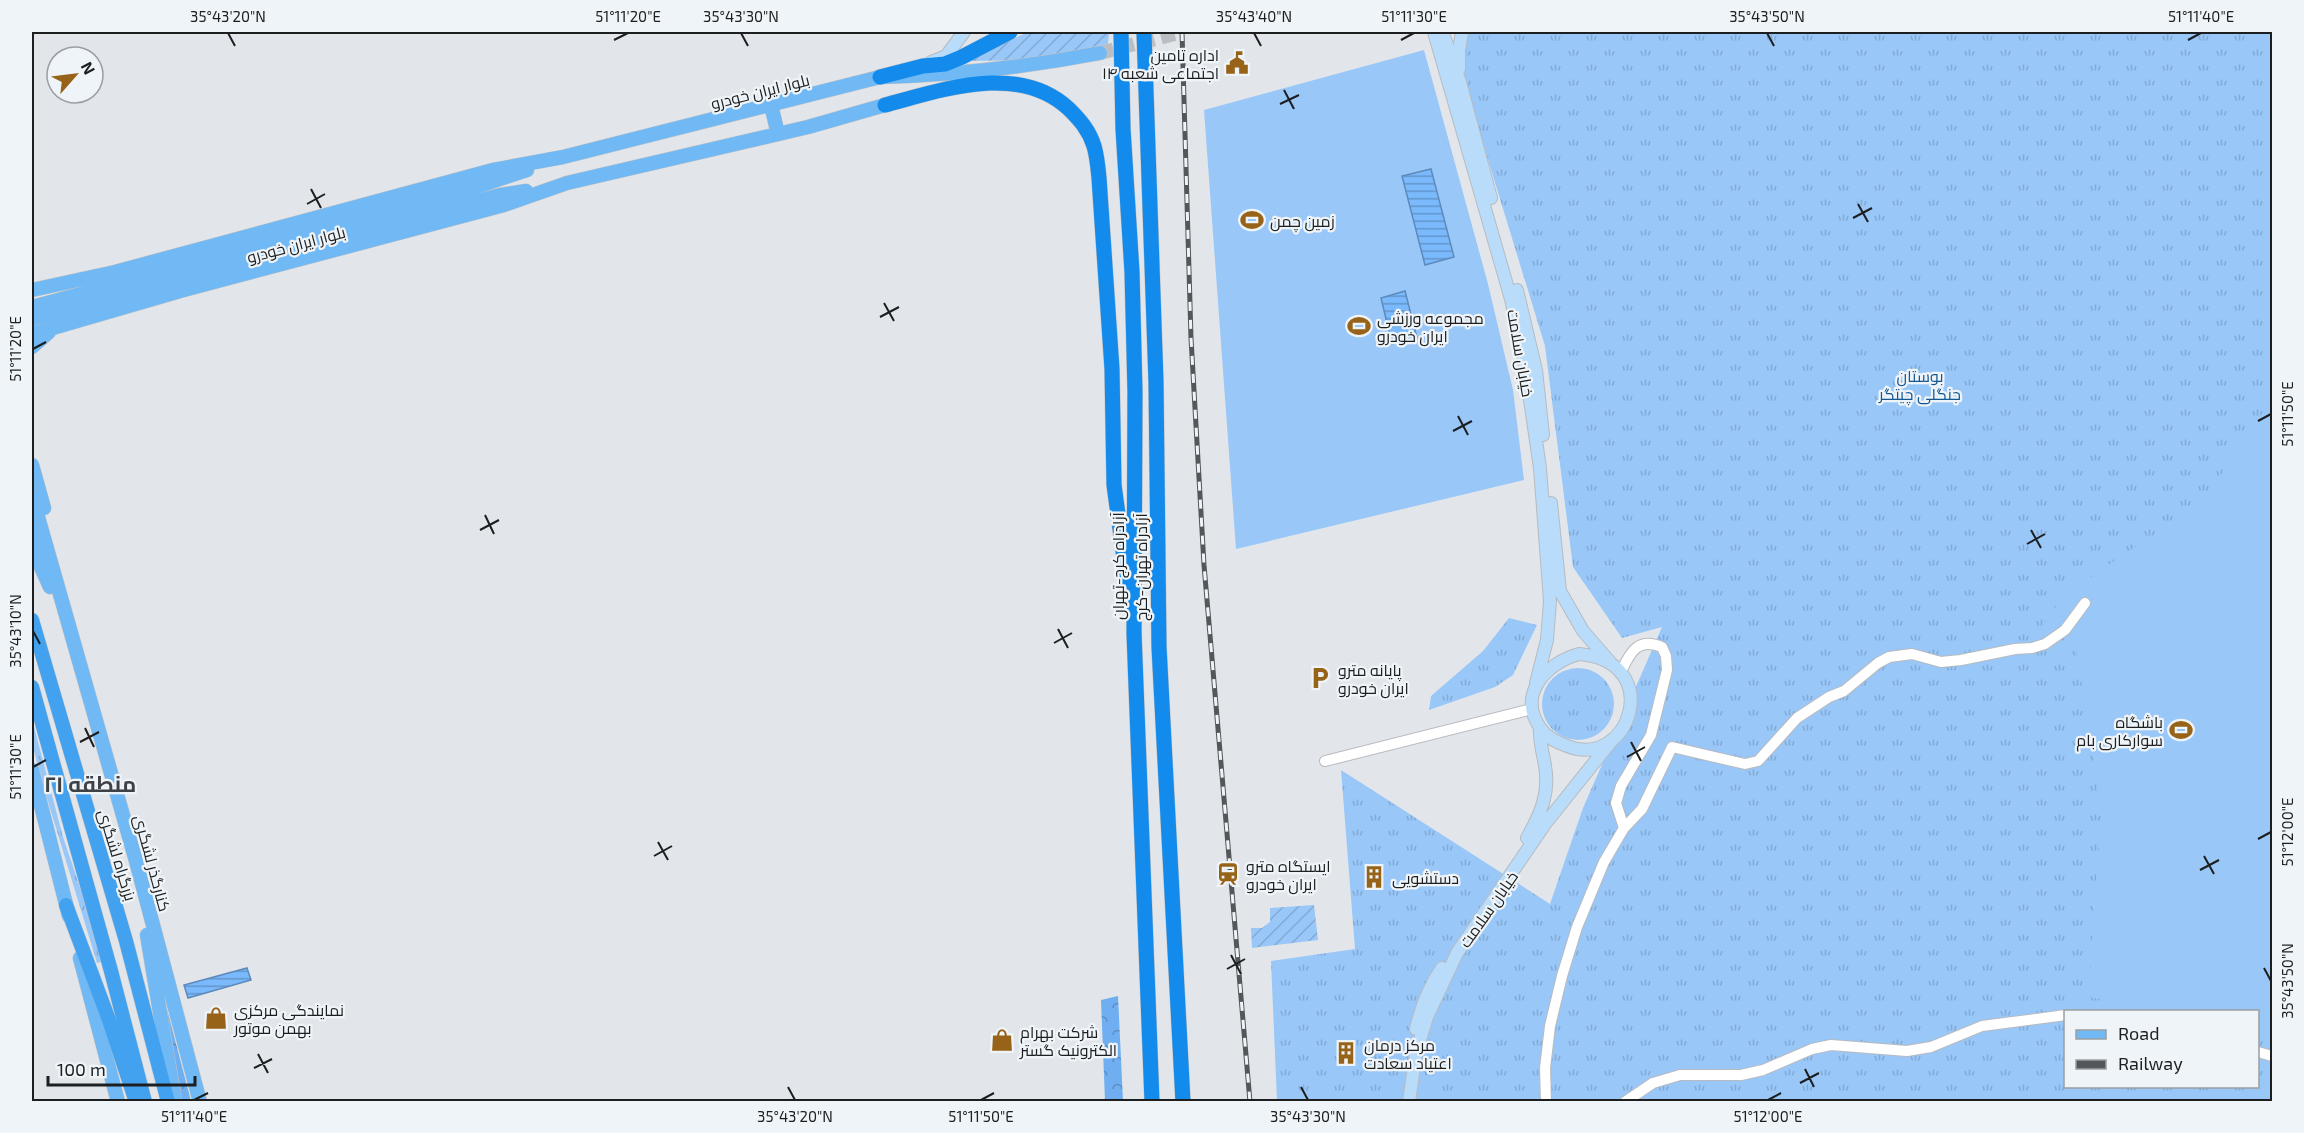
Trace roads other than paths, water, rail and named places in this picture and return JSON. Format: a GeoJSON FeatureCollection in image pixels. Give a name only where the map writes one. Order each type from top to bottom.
{"type":"FeatureCollection","features":[{"type":"Feature","properties":{"kind":"highway"},"geometry":{"type":"LineString","coordinates":[[880,77],[923,66],[945,64],[1010,32]]}},
{"type":"Feature","properties":{"kind":"highway","name":"آزادراه کرج-تهران"},"geometry":{"type":"LineString","coordinates":[[1121,32],[1123,129],[1132,272],[1135,381],[1134,633],[1152,1101]]}},
{"type":"Feature","properties":{"kind":"highway","name":"آزادراه تهران-کرج"},"geometry":{"type":"LineString","coordinates":[[1144,32],[1156,382],[1159,647],[1183,1101]]}},
{"type":"Feature","properties":{"kind":"highway"},"geometry":{"type":"LineString","coordinates":[[885,105],[939,90],[990,83],[1011,83],[1034,87],[1061,101],[1085,124],[1095,147],[1099,178],[1112,369],[1114,485],[1134,633]]}},
{"type":"Feature","properties":{"kind":"highway","name":"بزرگراه لشگری"},"geometry":{"type":"LineString","coordinates":[[32,620],[126,941],[168,1101]]}},
{"type":"Feature","properties":{"kind":"highway"},"geometry":{"type":"LineString","coordinates":[[32,687],[145,1101]]}},
{"type":"Feature","properties":{"kind":"highway"},"geometry":{"type":"LineString","coordinates":[[66,906],[109,1020],[136,1101]]}},
{"type":"Feature","properties":{"kind":"main road"},"geometry":{"type":"LineString","coordinates":[[923,66],[946,56],[964,32]]}},
{"type":"Feature","properties":{"kind":"main road","name":"خیابان سلامت"},"geometry":{"type":"LineString","coordinates":[[1434,32],[1511,299],[1525,369],[1540,468],[1550,601],[1547,640],[1536,683]]}},
{"type":"Feature","properties":{"kind":"main road","name":"خیابان سلامت"},"geometry":{"type":"LineString","coordinates":[[1442,32],[1460,82],[1526,322],[1536,370],[1560,591],[1583,631],[1610,662]]}},
{"type":"Feature","properties":{"kind":"main road"},"geometry":{"type":"LineString","coordinates":[[1460,82],[1459,50],[1462,32]]}},
{"type":"Feature","properties":{"kind":"main road","name":"بلوار ایران خودرو"},"geometry":{"type":"LineString","coordinates":[[32,290],[76,281],[493,170],[563,157],[880,77],[918,76],[1037,65],[1100,53]]}},
{"type":"Feature","properties":{"kind":"main road"},"geometry":{"type":"LineString","coordinates":[[771,105],[778,134]]}},
{"type":"Feature","properties":{"kind":"main road","name":"بلوار ایران خودرو"},"geometry":{"type":"LineString","coordinates":[[32,306],[358,226],[567,183],[778,134],[885,105]]}},
{"type":"Feature","properties":{"kind":"main road","name":"بلوار ایران خودرو"},"geometry":{"type":"LineString","coordinates":[[32,319],[358,226],[563,157]]}},
{"type":"Feature","properties":{"kind":"main road","name":"بلوار ایران خودرو"},"geometry":{"type":"LineString","coordinates":[[32,333],[71,324],[180,291],[493,208],[567,183]]}},
{"type":"Feature","properties":{"kind":"main road"},"geometry":{"type":"LineString","coordinates":[[32,347],[48,333],[71,324]]}},
{"type":"Feature","properties":{"kind":"main road"},"geometry":{"type":"LineString","coordinates":[[32,465],[58,560],[72,639]]}},
{"type":"Feature","properties":{"kind":"main road","name":"کنارگذر لشگری"},"geometry":{"type":"LineString","coordinates":[[32,496],[136,861],[200,1101]]}},
{"type":"Feature","properties":{"kind":"main road"},"geometry":{"type":"LineString","coordinates":[[32,535],[40,565],[72,639]]}},
{"type":"Feature","properties":{"kind":"main road"},"geometry":{"type":"LineString","coordinates":[[1579,654],[1595,656],[1610,662],[1621,672],[1628,685],[1630,707],[1623,728],[1613,739],[1601,746],[1587,749],[1573,748],[1548,737],[1539,728],[1532,709],[1536,683],[1550,668],[1563,659],[1579,654]]}},
{"type":"Feature","properties":{"kind":"main road","name":"خیابان سلامت"},"geometry":{"type":"LineString","coordinates":[[1402,1101],[1405,1077],[1420,1012],[1431,985],[1483,903],[1520,851],[1539,818],[1547,786],[1545,765],[1539,745],[1539,728]]}},
{"type":"Feature","properties":{"kind":"main road","name":"خیابان سلامت"},"geometry":{"type":"LineString","coordinates":[[1409,1101],[1416,1053],[1426,1017],[1457,953],[1545,824],[1613,739]]}},
{"type":"Feature","properties":{"kind":"main road"},"geometry":{"type":"LineString","coordinates":[[32,770],[118,1101]]}},
{"type":"Feature","properties":{"kind":"main road"},"geometry":{"type":"LineString","coordinates":[[136,861],[175,1101]]}},
{"type":"Feature","properties":{"kind":"street"},"geometry":{"type":"LineString","coordinates":[[1547,1100],[1545,1068],[1550,1026],[1577,927],[1604,862],[1624,828],[1642,809],[1672,747],[1745,764],[1758,761],[1797,718],[1829,697],[1844,691],[1878,663],[1889,657],[1912,654],[1941,662],[2032,648],[2045,644],[2065,630],[2085,603]]}},
{"type":"Feature","properties":{"kind":"street"},"geometry":{"type":"LineString","coordinates":[[1621,672],[1628,658],[1639,645],[1651,643],[1662,647],[1666,656],[1667,670],[1650,735],[1621,786],[1616,803],[1624,828]]}},
{"type":"Feature","properties":{"kind":"street"},"geometry":{"type":"LineString","coordinates":[[1325,761],[1532,709]]}},
{"type":"Feature","properties":{"kind":"street"},"geometry":{"type":"LineString","coordinates":[[1625,1101],[1666,1077],[1741,1075],[1763,1070],[1812,1049],[1831,1045],[1907,1051],[1931,1047],[1982,1026],[2064,1015]]}},
{"type":"Feature","properties":{"kind":"tunnel"},"geometry":{"type":"LineString","coordinates":[[1100,53],[1182,32]]}},
{"type":"Feature","properties":{"kind":"railway"},"geometry":{"type":"LineString","coordinates":[[1182,32],[1191,338],[1204,565],[1250,1102]]}},
{"type":"Feature","properties":{"kind":"place","name":"اداره تامین اجتماعی شعبه ۱۴"},"geometry":{"type":"Point","coordinates":[1237,63]}},
{"type":"Feature","properties":{"kind":"place","name":"زمین چمن"},"geometry":{"type":"Point","coordinates":[1252,220]}},
{"type":"Feature","properties":{"kind":"place","name":"مجموعه ورزشی ایران خودرو"},"geometry":{"type":"Point","coordinates":[1359,326]}},
{"type":"Feature","properties":{"kind":"place","name":"پایانه مترو ایران خودرو"},"geometry":{"type":"Point","coordinates":[1320,678]}},
{"type":"Feature","properties":{"kind":"place","name":"باشگاه سوارکاری بام"},"geometry":{"type":"Point","coordinates":[2181,730]}},
{"type":"Feature","properties":{"kind":"place","name":"ایستگاه مترو ایران خودرو"},"geometry":{"type":"Point","coordinates":[1228,874]}},
{"type":"Feature","properties":{"kind":"place","name":"دستشویی"},"geometry":{"type":"Point","coordinates":[1374,877]}},
{"type":"Feature","properties":{"kind":"place","name":"نمایندگی مرکزی بهمن موتور"},"geometry":{"type":"Point","coordinates":[216,1018]}},
{"type":"Feature","properties":{"kind":"place","name":"شرکت بهرام الکترونیک گستر"},"geometry":{"type":"Point","coordinates":[1002,1040]}},
{"type":"Feature","properties":{"kind":"place","name":"مرکز درمان اعتیاد سعادت"},"geometry":{"type":"Point","coordinates":[1346,1053]}},
{"type":"Feature","properties":{"kind":"district","name":"منطقه ۲۱"},"geometry":{"type":"Point","coordinates":[90,783]}},
{"type":"Feature","properties":{"kind":"park label","name":"بوستان جنگلی چیتگر"},"geometry":{"type":"Point","coordinates":[1920,384]}}]}
